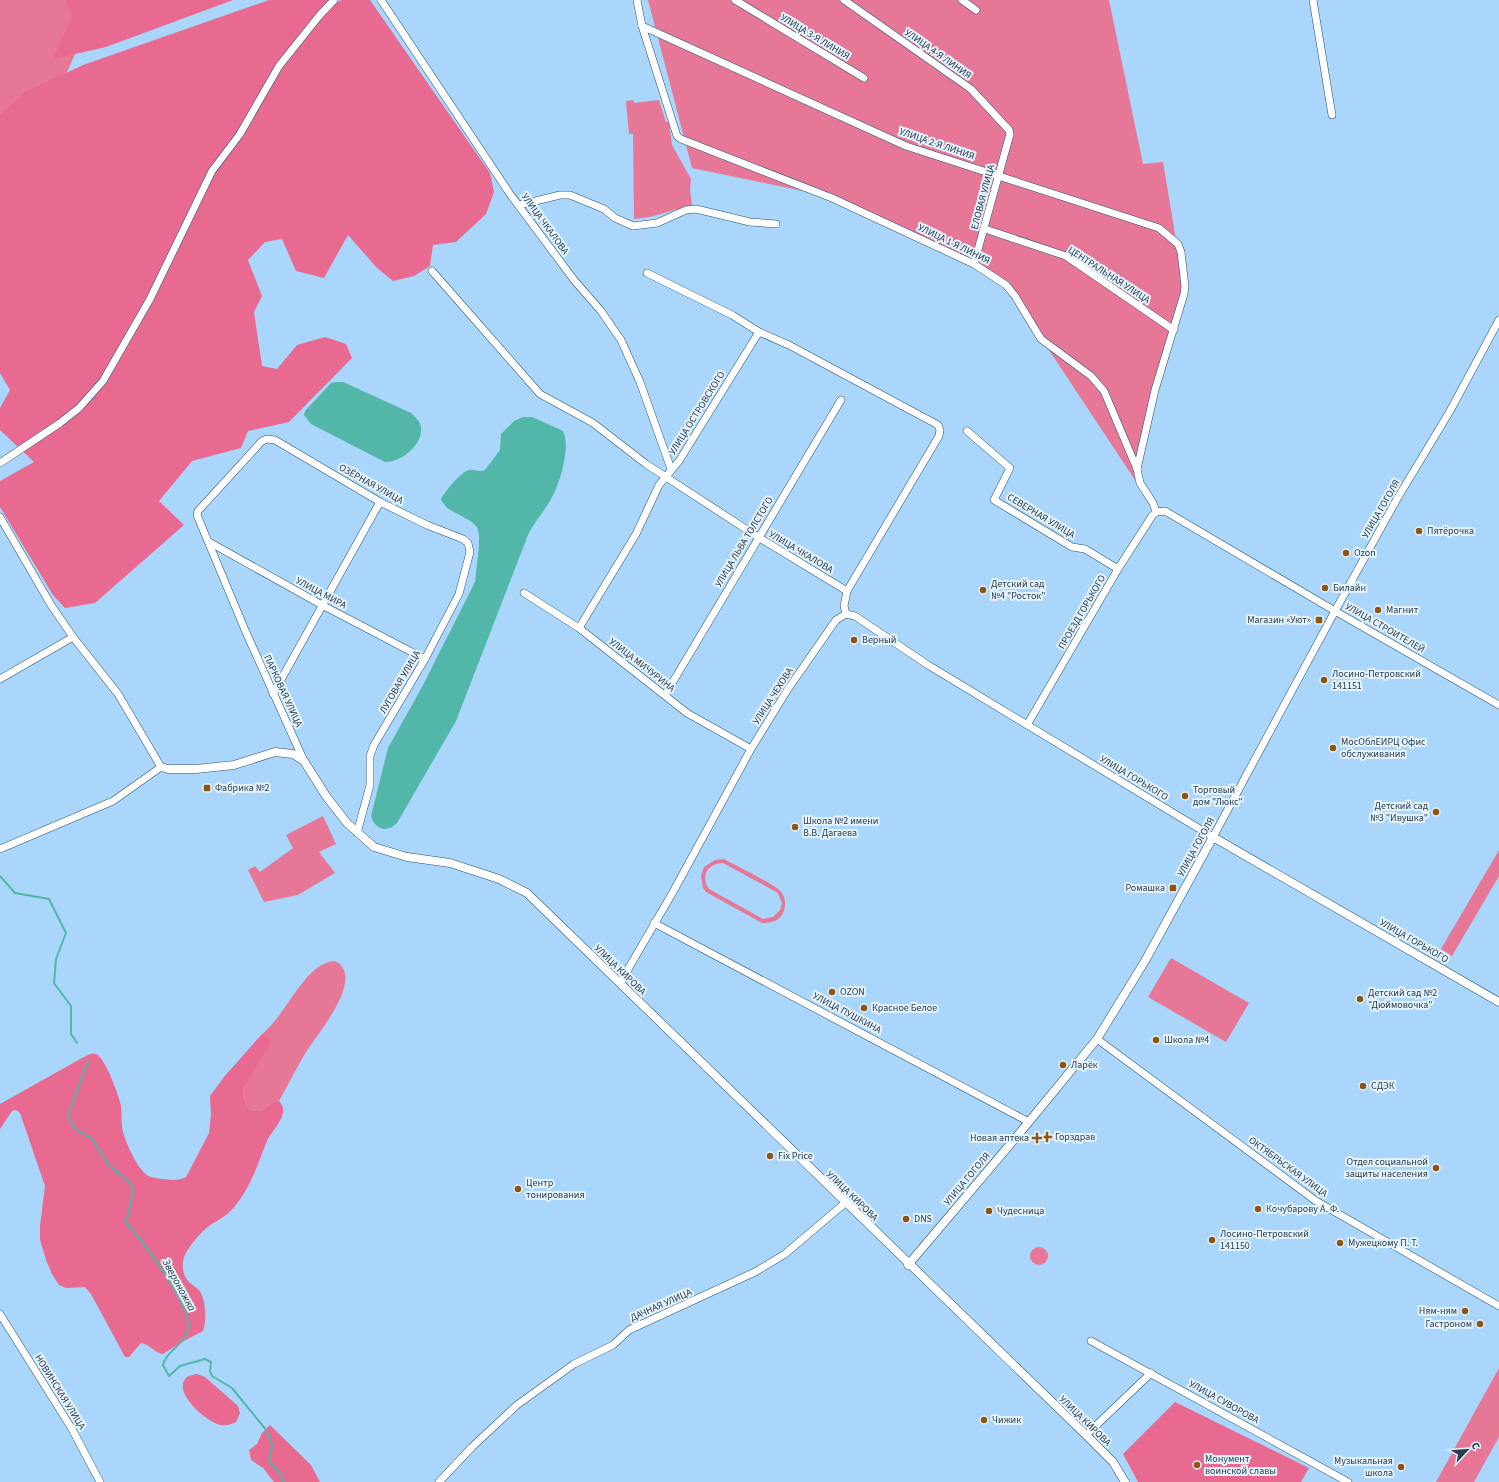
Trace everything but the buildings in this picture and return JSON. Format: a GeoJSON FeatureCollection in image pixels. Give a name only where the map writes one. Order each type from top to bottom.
{"type":"FeatureCollection","features":[{"type":"Feature","properties":{"kind":"street"},"geometry":{"type":"LineString","coordinates":[[0,462],[60,423],[79,408],[103,381],[150,299],[212,171],[240,134],[279,66],[319,16],[334,0]]}},
{"type":"Feature","properties":{"kind":"street","name":"УЛИЦА ЧКАЛОВА"},"geometry":{"type":"LineString","coordinates":[[381,0],[519,206],[574,280],[601,311],[621,340],[640,382],[671,470]]}},
{"type":"Feature","properties":{"kind":"street"},"geometry":{"type":"LineString","coordinates":[[637,0],[642,26]]}},
{"type":"Feature","properties":{"kind":"street","name":"УЛИЦА 3-Я ЛИНИЯ"},"geometry":{"type":"LineString","coordinates":[[735,0],[864,78]]}},
{"type":"Feature","properties":{"kind":"street","name":"УЛИЦА 4-Я ЛИНИЯ"},"geometry":{"type":"LineString","coordinates":[[844,0],[971,89],[1009,130],[1010,134]]}},
{"type":"Feature","properties":{"kind":"street"},"geometry":{"type":"LineString","coordinates":[[962,0],[976,10]]}},
{"type":"Feature","properties":{"kind":"street"},"geometry":{"type":"LineString","coordinates":[[1313,0],[1332,115]]}},
{"type":"Feature","properties":{"kind":"street","name":"УЛИЦА 1-Я ЛИНИЯ"},"geometry":{"type":"LineString","coordinates":[[642,26],[677,136],[682,140],[832,198],[974,264],[1006,285],[1015,296],[1036,332],[1047,344],[1091,376],[1110,400],[1137,469],[1140,483],[1153,503],[1156,512]]}},
{"type":"Feature","properties":{"kind":"street","name":"УЛИЦА 2-Я ЛИНИЯ"},"geometry":{"type":"LineString","coordinates":[[642,26],[906,146],[1158,228],[1173,238],[1178,244],[1181,252],[1185,286],[1174,330]]}},
{"type":"Feature","properties":{"kind":"street","name":"ЕЛОВАЯ УЛИЦА"},"geometry":{"type":"LineString","coordinates":[[974,264],[985,229],[1010,134]]}},
{"type":"Feature","properties":{"kind":"street"},"geometry":{"type":"LineString","coordinates":[[519,206],[560,195],[570,195],[604,209],[615,218],[633,226],[657,223],[686,210],[696,209],[750,222],[776,224]]}},
{"type":"Feature","properties":{"kind":"street","name":"ЦЕНТРАЛЬНАЯ УЛИЦА"},"geometry":{"type":"LineString","coordinates":[[985,229],[1066,256],[1174,330]]}},
{"type":"Feature","properties":{"kind":"street","name":"УЛИЦА ЧКАЛОВА"},"geometry":{"type":"LineString","coordinates":[[432,271],[540,394],[593,423],[646,464],[758,537],[847,592]]}},
{"type":"Feature","properties":{"kind":"street"},"geometry":{"type":"LineString","coordinates":[[647,273],[732,315],[759,332],[789,345],[938,425],[940,430],[939,436],[847,592],[844,606],[846,614]]}},
{"type":"Feature","properties":{"kind":"street","name":"УЛИЦА ГОГОЛЯ"},"geometry":{"type":"LineString","coordinates":[[908,1265],[1097,1039],[1145,961],[1397,499],[1447,416],[1499,320]]}},
{"type":"Feature","properties":{"kind":"street"},"geometry":{"type":"LineString","coordinates":[[1137,469],[1155,390],[1174,330]]}},
{"type":"Feature","properties":{"kind":"street","name":"УЛИЦА ОСТРОВСКОГО"},"geometry":{"type":"LineString","coordinates":[[579,628],[636,534],[652,498],[665,476],[679,461],[759,332]]}},
{"type":"Feature","properties":{"kind":"street","name":"УЛИЦА ЛЬВА ТОЛСТОГО"},"geometry":{"type":"LineString","coordinates":[[665,695],[841,400]]}},
{"type":"Feature","properties":{"kind":"street","name":"СЕВЕРНАЯ УЛИЦА"},"geometry":{"type":"LineString","coordinates":[[967,431],[1010,468],[994,500],[1072,547],[1085,549],[1118,569]]}},
{"type":"Feature","properties":{"kind":"street","name":"ОЗЁРНАЯ УЛИЦА"},"geometry":{"type":"LineString","coordinates":[[197,515],[198,511],[262,441],[266,439],[275,440],[380,502],[427,525],[463,539],[468,543]]}},
{"type":"Feature","properties":{"kind":"street"},"geometry":{"type":"LineString","coordinates":[[273,694],[380,502]]}},
{"type":"Feature","properties":{"kind":"street","name":"УЛИЦА СТРОИТЕЛЕЙ"},"geometry":{"type":"LineString","coordinates":[[1156,512],[1165,511],[1335,612],[1499,705]]}},
{"type":"Feature","properties":{"kind":"street","name":"ПРОЕЗД ГОРЬКОГО"},"geometry":{"type":"LineString","coordinates":[[1028,725],[1118,569],[1156,512]]}},
{"type":"Feature","properties":{"kind":"street","name":"ПАРКОВАЯ УЛИЦА"},"geometry":{"type":"LineString","coordinates":[[197,515],[273,694],[304,761],[326,796],[357,834],[374,847],[386,851]]}},
{"type":"Feature","properties":{"kind":"street"},"geometry":{"type":"LineString","coordinates":[[0,518],[51,605],[73,637],[118,694],[161,767],[168,769],[196,769],[234,765],[275,752],[293,754],[304,761]]}},
{"type":"Feature","properties":{"kind":"street","name":"УЛИЦА МИРА"},"geometry":{"type":"LineString","coordinates":[[209,542],[322,605],[425,659]]}},
{"type":"Feature","properties":{"kind":"street","name":"ЛУГОВАЯ УЛИЦА"},"geometry":{"type":"LineString","coordinates":[[357,834],[370,785],[370,756],[374,745],[425,659],[462,586],[470,552],[468,543]]}},
{"type":"Feature","properties":{"kind":"street","name":"УЛИЦА МИЧУРИНА"},"geometry":{"type":"LineString","coordinates":[[524,593],[579,628],[687,713],[751,750]]}},
{"type":"Feature","properties":{"kind":"street","name":"УЛИЦА ГОРЬКОГО"},"geometry":{"type":"LineString","coordinates":[[846,614],[855,616],[928,665],[1213,837],[1499,1002]]}},
{"type":"Feature","properties":{"kind":"street","name":"УЛИЦА ЧЕХОВА"},"geometry":{"type":"LineString","coordinates":[[620,983],[751,750],[788,689],[836,620],[846,614]]}},
{"type":"Feature","properties":{"kind":"street"},"geometry":{"type":"LineString","coordinates":[[0,679],[73,637]]}},
{"type":"Feature","properties":{"kind":"street"},"geometry":{"type":"LineString","coordinates":[[0,849],[113,801],[161,767]]}},
{"type":"Feature","properties":{"kind":"street","name":"УЛИЦА КИРОВА"},"geometry":{"type":"LineString","coordinates":[[386,851],[407,857],[450,863],[499,879],[527,893],[908,1265],[1086,1435],[1113,1462],[1125,1482]]}},
{"type":"Feature","properties":{"kind":"street","name":"УЛИЦА ПУШКИНА"},"geometry":{"type":"LineString","coordinates":[[654,923],[1029,1122]]}},
{"type":"Feature","properties":{"kind":"street","name":"ОКТЯБРЬСКАЯ УЛИЦА"},"geometry":{"type":"LineString","coordinates":[[1097,1039],[1316,1201],[1499,1306]]}},
{"type":"Feature","properties":{"kind":"street","name":"ДАЧНАЯ УЛИЦА"},"geometry":{"type":"LineString","coordinates":[[439,1482],[472,1446],[517,1405],[574,1364],[613,1345],[629,1330],[755,1272],[785,1254],[845,1203]]}},
{"type":"Feature","properties":{"kind":"street","name":"НОВИНСКАЯ УЛИЦА"},"geometry":{"type":"LineString","coordinates":[[0,1314],[72,1429],[100,1482]]}},
{"type":"Feature","properties":{"kind":"street","name":"УЛИЦА СУВОРОВА"},"geometry":{"type":"LineString","coordinates":[[1091,1341],[1348,1482]]}},
{"type":"Feature","properties":{"kind":"street"},"geometry":{"type":"LineString","coordinates":[[1086,1435],[1151,1373]]}},
{"type":"Feature","properties":{"kind":"shaded area"},"geometry":{"type":"Polygon","coordinates":[[[0,0],[81,0],[84,34],[16,186],[0,199],[0,0]]]}},
{"type":"Feature","properties":{"kind":"shaded area"},"geometry":{"type":"Polygon","coordinates":[[[65,0],[233,0],[106,47],[53,59],[72,16],[65,0]]]}},
{"type":"Feature","properties":{"kind":"shaded area"},"geometry":{"type":"Polygon","coordinates":[[[269,0],[338,0],[339,2],[341,0],[370,0],[490,173],[494,192],[486,214],[456,242],[433,245],[430,266],[414,276],[393,281],[377,268],[348,235],[324,278],[296,271],[282,239],[265,242],[248,260],[262,296],[254,312],[262,366],[277,369],[297,345],[325,337],[346,344],[352,358],[289,422],[248,431],[241,448],[192,461],[159,501],[184,525],[95,603],[65,608],[53,595],[0,507],[0,481],[34,462],[0,430],[0,408],[10,390],[0,373],[0,115],[25,92],[83,65],[269,0]]]}},
{"type":"Feature","properties":{"kind":"shaded area"},"geometry":{"type":"Polygon","coordinates":[[[648,0],[1109,0],[1143,164],[1163,162],[1184,287],[1135,480],[1004,282],[837,198],[692,168],[648,0]]]}},
{"type":"Feature","properties":{"kind":"shaded area"},"geometry":{"type":"Polygon","coordinates":[[[633,100],[634,103],[659,100],[666,122],[669,122],[672,145],[691,179],[690,190],[692,205],[650,217],[634,219],[633,134],[629,134],[626,101],[633,100]]]}},
{"type":"Feature","properties":{"kind":"shaded area"},"geometry":{"type":"Polygon","coordinates":[[[343,382],[411,413],[421,426],[421,434],[418,441],[409,452],[397,460],[385,462],[311,424],[304,415],[305,411],[331,383],[343,382]]]}},
{"type":"Feature","properties":{"kind":"shaded area"},"geometry":{"type":"Polygon","coordinates":[[[523,417],[532,417],[563,431],[566,446],[558,484],[548,504],[528,535],[456,721],[397,823],[385,829],[378,827],[371,816],[388,748],[422,687],[475,582],[479,546],[477,527],[472,522],[447,508],[441,500],[442,497],[453,483],[466,471],[485,470],[500,450],[501,434],[514,421],[523,417]]]}},
{"type":"Feature","properties":{"kind":"shaded area"},"geometry":{"type":"Polygon","coordinates":[[[323,816],[336,844],[319,852],[335,873],[298,895],[264,902],[248,870],[255,866],[260,872],[293,848],[286,835],[323,816]]]}},
{"type":"Feature","properties":{"kind":"shaded area"},"geometry":{"type":"Polygon","coordinates":[[[1499,850],[1499,876],[1452,956],[1441,949],[1499,850]]]}},
{"type":"Feature","properties":{"kind":"shaded area"},"geometry":{"type":"Polygon","coordinates":[[[724,859],[778,889],[783,894],[785,902],[784,910],[781,916],[769,923],[762,923],[706,892],[703,888],[701,876],[704,867],[715,860],[724,859]],[[723,863],[715,864],[708,869],[705,876],[705,881],[709,889],[763,919],[773,917],[780,910],[782,903],[778,893],[723,863]]]}},
{"type":"Feature","properties":{"kind":"shaded area"},"geometry":{"type":"Polygon","coordinates":[[[1171,958],[1249,1003],[1226,1042],[1148,997],[1171,958]]]}},
{"type":"Feature","properties":{"kind":"shaded area"},"geometry":{"type":"Polygon","coordinates":[[[335,961],[343,969],[345,979],[343,991],[330,1018],[304,1055],[279,1101],[259,1111],[249,1109],[244,1100],[243,1089],[271,1041],[262,1034],[271,1026],[296,991],[314,970],[324,964],[335,961]]]}},
{"type":"Feature","properties":{"kind":"shaded area"},"geometry":{"type":"Polygon","coordinates":[[[262,1034],[272,1041],[243,1089],[244,1100],[249,1109],[254,1111],[262,1110],[279,1101],[283,1107],[283,1112],[281,1119],[267,1141],[254,1175],[241,1199],[229,1213],[203,1231],[185,1255],[183,1263],[184,1275],[189,1282],[199,1290],[203,1299],[205,1316],[203,1331],[163,1354],[141,1343],[129,1357],[125,1357],[91,1294],[85,1287],[66,1288],[59,1285],[52,1274],[40,1240],[40,1226],[45,1186],[20,1113],[16,1110],[12,1111],[0,1129],[0,1104],[87,1055],[96,1054],[103,1062],[115,1086],[121,1106],[123,1133],[139,1166],[150,1177],[168,1180],[180,1179],[186,1177],[209,1133],[211,1115],[210,1096],[224,1077],[262,1034]]]}},
{"type":"Feature","properties":{"kind":"shaded area"},"geometry":{"type":"Polygon","coordinates":[[[1035,1247],[1043,1247],[1048,1252],[1046,1263],[1043,1265],[1035,1265],[1030,1260],[1030,1252],[1035,1247]]]}},
{"type":"Feature","properties":{"kind":"shaded area"},"geometry":{"type":"Polygon","coordinates":[[[1499,1368],[1499,1437],[1474,1482],[1436,1482],[1499,1368]]]}},
{"type":"Feature","properties":{"kind":"shaded area"},"geometry":{"type":"Polygon","coordinates":[[[197,1374],[205,1377],[238,1406],[240,1413],[236,1422],[225,1425],[215,1423],[201,1413],[187,1399],[183,1384],[187,1377],[197,1374]]]}},
{"type":"Feature","properties":{"kind":"shaded area"},"geometry":{"type":"Polygon","coordinates":[[[1175,1402],[1309,1468],[1301,1482],[1138,1482],[1123,1454],[1175,1402]]]}},
{"type":"Feature","properties":{"kind":"shaded area"},"geometry":{"type":"Polygon","coordinates":[[[270,1425],[311,1465],[320,1482],[274,1482],[263,1468],[251,1460],[249,1450],[257,1444],[262,1433],[270,1425]]]}},
{"type":"Feature","properties":{"kind":"waterway","name":"Звероножка"},"geometry":{"type":"LineString","coordinates":[[0,876],[15,893],[49,899],[66,933],[56,959],[54,983],[71,1006],[71,1034],[77,1043]]}},
{"type":"Feature","properties":{"kind":"waterway","name":"Звероножка"},"geometry":{"type":"LineString","coordinates":[[88,1061],[68,1115],[74,1128],[92,1139],[109,1165],[131,1184],[133,1192],[126,1223],[154,1257],[174,1289],[187,1318],[188,1328],[184,1339],[167,1356],[163,1365],[169,1376],[180,1366],[205,1359],[211,1362],[210,1371],[212,1376],[232,1388],[267,1431],[272,1445],[269,1461],[279,1472],[284,1482]]}},
{"type":"Feature","properties":{"kind":"place","name":"Пятёрочка"},"geometry":{"type":"Point","coordinates":[1419,531]}},
{"type":"Feature","properties":{"kind":"place","name":"Ozon"},"geometry":{"type":"Point","coordinates":[1346,553]}},
{"type":"Feature","properties":{"kind":"place","name":"Билайн"},"geometry":{"type":"Point","coordinates":[1325,588]}},
{"type":"Feature","properties":{"kind":"place","name":"Детский сад №4 \"Росток\""},"geometry":{"type":"Point","coordinates":[983,590]}},
{"type":"Feature","properties":{"kind":"place","name":"Магнит"},"geometry":{"type":"Point","coordinates":[1378,610]}},
{"type":"Feature","properties":{"kind":"place","name":"Магазин «Уют»"},"geometry":{"type":"Point","coordinates":[1319,620]}},
{"type":"Feature","properties":{"kind":"place","name":"Верный"},"geometry":{"type":"Point","coordinates":[854,640]}},
{"type":"Feature","properties":{"kind":"place","name":"Лосино-Петровский 141151"},"geometry":{"type":"Point","coordinates":[1324,680]}},
{"type":"Feature","properties":{"kind":"place","name":"МосОблЕИРЦ Офис обслуживания"},"geometry":{"type":"Point","coordinates":[1333,748]}},
{"type":"Feature","properties":{"kind":"place","name":"Фабрика №2"},"geometry":{"type":"Point","coordinates":[207,788]}},
{"type":"Feature","properties":{"kind":"place","name":"Торговый дом \"Люкс\""},"geometry":{"type":"Point","coordinates":[1185,796]}},
{"type":"Feature","properties":{"kind":"place","name":"Детский сад №3 \"Ивушка\""},"geometry":{"type":"Point","coordinates":[1436,812]}},
{"type":"Feature","properties":{"kind":"place","name":"Школа №2 имени В.В. Дагаева"},"geometry":{"type":"Point","coordinates":[795,827]}},
{"type":"Feature","properties":{"kind":"place","name":"Ромашка"},"geometry":{"type":"Point","coordinates":[1173,888]}},
{"type":"Feature","properties":{"kind":"place","name":"OZON"},"geometry":{"type":"Point","coordinates":[832,992]}},
{"type":"Feature","properties":{"kind":"place","name":"Детский сад №2 \"Дюймовочка\""},"geometry":{"type":"Point","coordinates":[1360,999]}},
{"type":"Feature","properties":{"kind":"place","name":"Красное Белое"},"geometry":{"type":"Point","coordinates":[864,1008]}},
{"type":"Feature","properties":{"kind":"place","name":"Школа №4"},"geometry":{"type":"Point","coordinates":[1156,1040]}},
{"type":"Feature","properties":{"kind":"place","name":"Ларёк"},"geometry":{"type":"Point","coordinates":[1063,1065]}},
{"type":"Feature","properties":{"kind":"place","name":"СДЭК"},"geometry":{"type":"Point","coordinates":[1363,1086]}},
{"type":"Feature","properties":{"kind":"place","name":"Горздрав"},"geometry":{"type":"Point","coordinates":[1047,1137]}},
{"type":"Feature","properties":{"kind":"place","name":"Новая аптека"},"geometry":{"type":"Point","coordinates":[1037,1138]}},
{"type":"Feature","properties":{"kind":"place","name":"Fix Price"},"geometry":{"type":"Point","coordinates":[770,1156]}},
{"type":"Feature","properties":{"kind":"place","name":"Отдел социальной защиты населения"},"geometry":{"type":"Point","coordinates":[1436,1168]}},
{"type":"Feature","properties":{"kind":"place","name":"Центр тонирования"},"geometry":{"type":"Point","coordinates":[518,1189]}},
{"type":"Feature","properties":{"kind":"place","name":"Кочубарову А. Ф."},"geometry":{"type":"Point","coordinates":[1258,1209]}},
{"type":"Feature","properties":{"kind":"place","name":"Чудесница"},"geometry":{"type":"Point","coordinates":[989,1211]}},
{"type":"Feature","properties":{"kind":"place","name":"DNS"},"geometry":{"type":"Point","coordinates":[906,1219]}},
{"type":"Feature","properties":{"kind":"place","name":"Лосино-Петровский 141150"},"geometry":{"type":"Point","coordinates":[1212,1240]}},
{"type":"Feature","properties":{"kind":"place","name":"Мужецкому П. Т."},"geometry":{"type":"Point","coordinates":[1340,1243]}},
{"type":"Feature","properties":{"kind":"place","name":"Ням-ням"},"geometry":{"type":"Point","coordinates":[1465,1311]}},
{"type":"Feature","properties":{"kind":"place","name":"Гастроном"},"geometry":{"type":"Point","coordinates":[1480,1324]}},
{"type":"Feature","properties":{"kind":"place","name":"Чижик"},"geometry":{"type":"Point","coordinates":[984,1420]}},
{"type":"Feature","properties":{"kind":"place","name":"Монумент воинской славы"},"geometry":{"type":"Point","coordinates":[1197,1465]}},
{"type":"Feature","properties":{"kind":"place","name":"Музыкальная школа"},"geometry":{"type":"Point","coordinates":[1401,1467]}}]}
